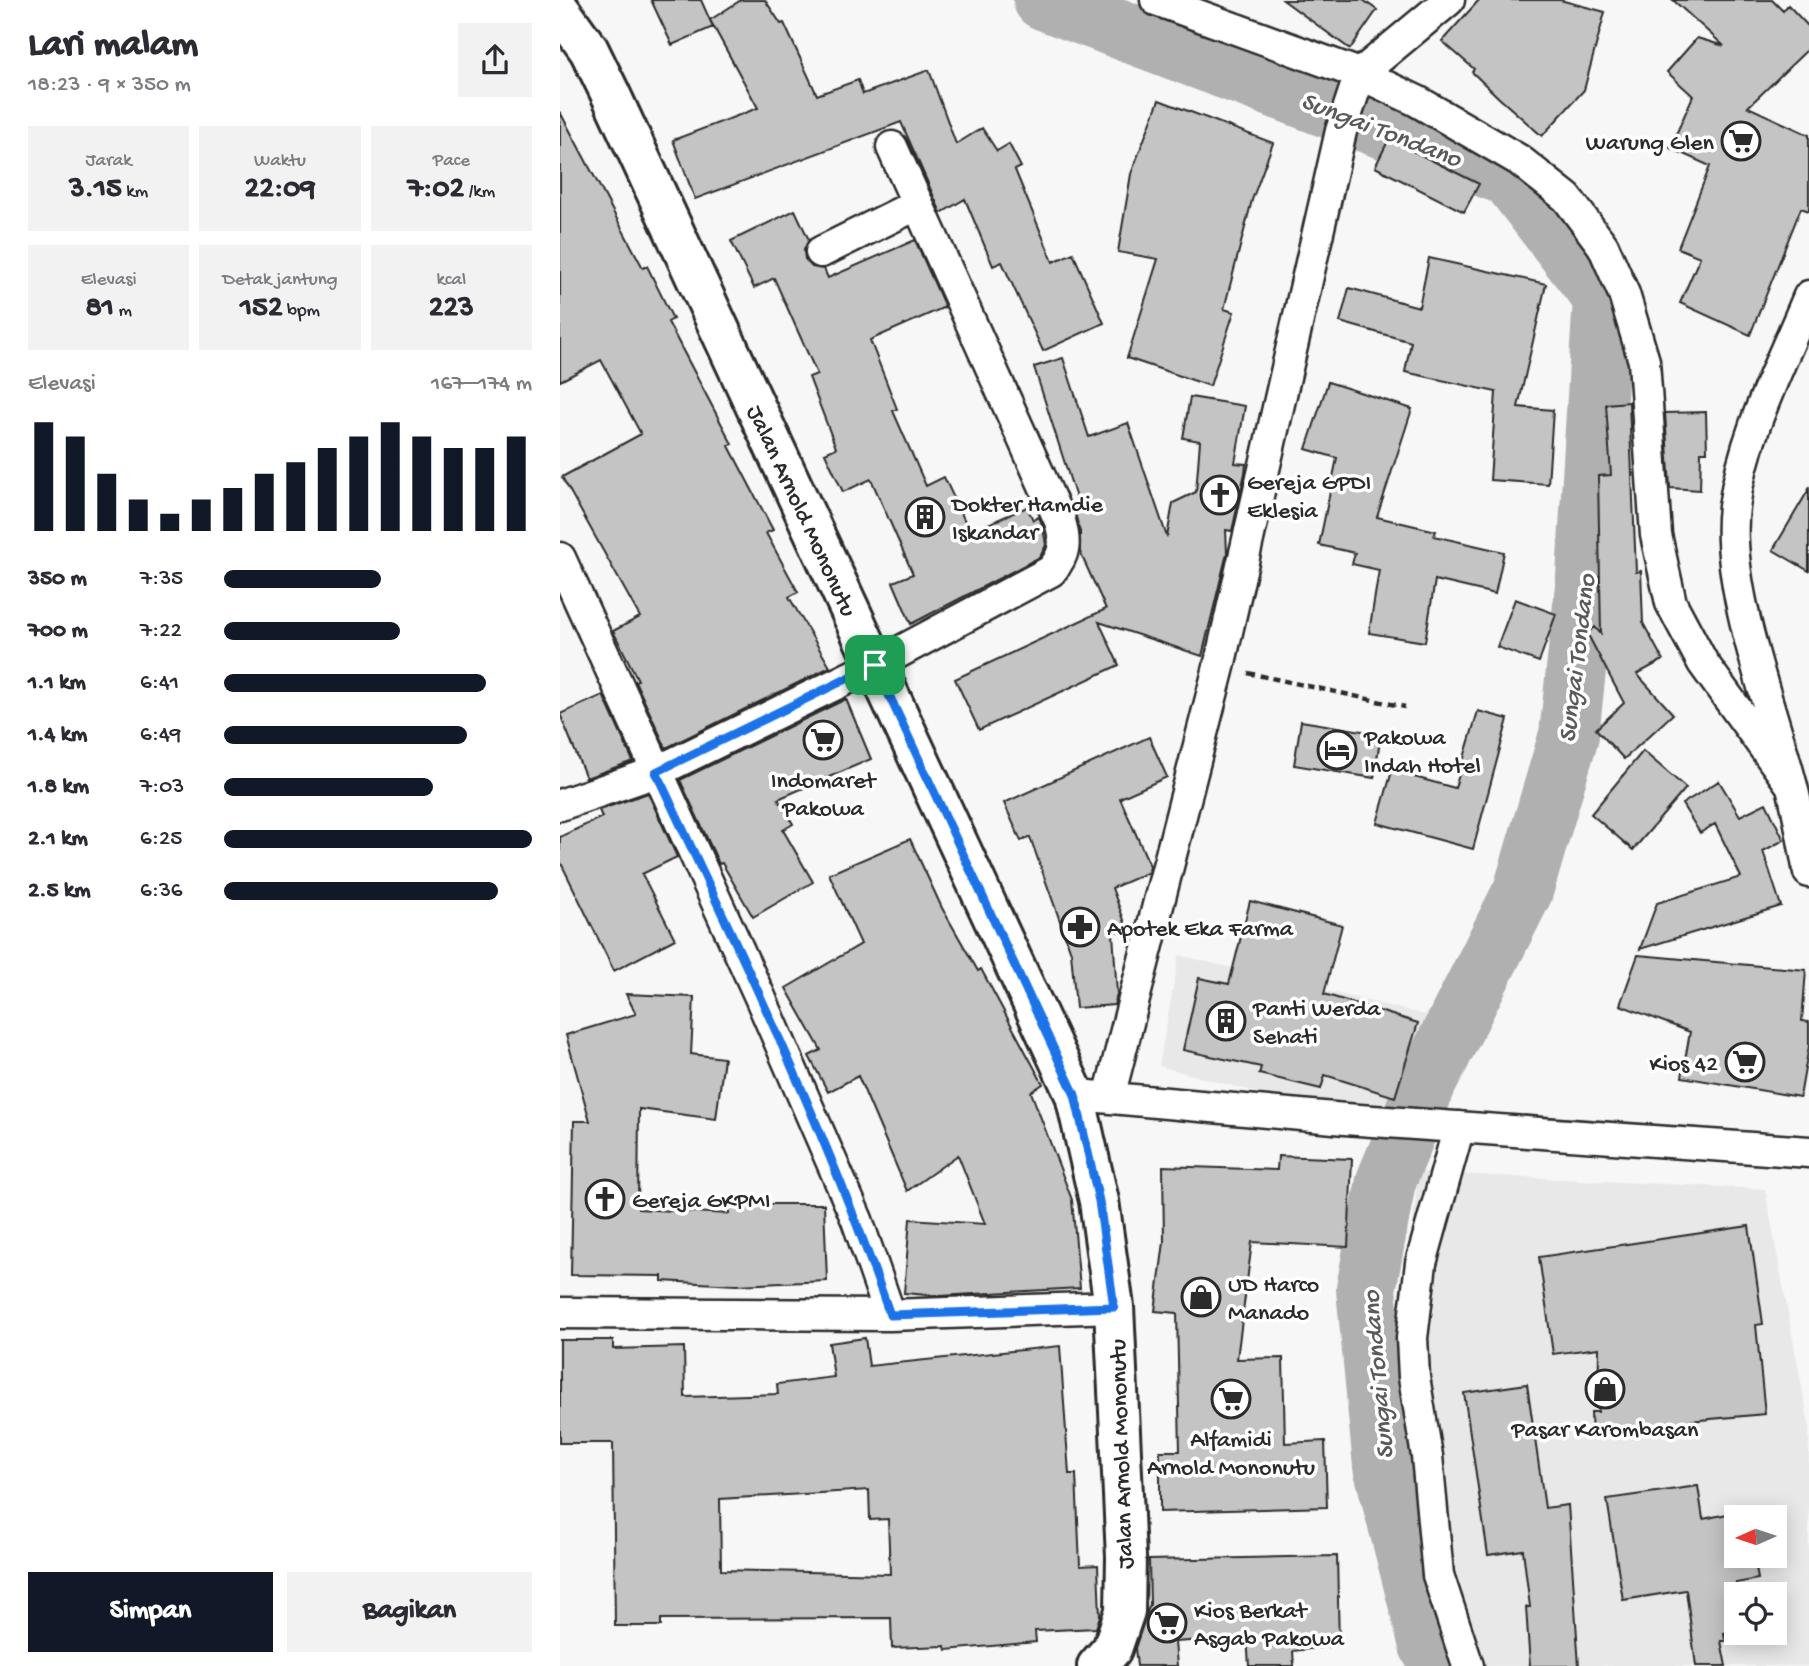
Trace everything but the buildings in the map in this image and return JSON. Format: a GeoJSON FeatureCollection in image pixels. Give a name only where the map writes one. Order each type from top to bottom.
{"type":"FeatureCollection","features":[{"type":"Feature","properties":{"kind":"street"},"geometry":{"type":"LineString","coordinates":[[1156,0],[1417,101],[1519,160],[1567,198],[1603,246],[1624,294],[1644,362],[1656,535],[1671,603],[1703,663],[1792,786]]}},
{"type":"Feature","properties":{"kind":"street"},"geometry":{"type":"LineString","coordinates":[[1449,0],[1357,79],[1341,131],[1219,667],[1092,1096],[1345,1119],[1809,1152]]}},
{"type":"Feature","properties":{"kind":"street","name":"Jalan Arnold Mononutu"},"geometry":{"type":"LineString","coordinates":[[560,10],[589,50],[875,665],[1092,1096],[1099,1201],[1114,1307],[1126,1557],[1125,1611],[1109,1660]]}},
{"type":"Feature","properties":{"kind":"street"},"geometry":{"type":"LineString","coordinates":[[560,805],[656,772],[875,665],[1051,571],[1061,560],[1066,542],[1060,521],[892,147]]}},
{"type":"Feature","properties":{"kind":"street"},"geometry":{"type":"LineString","coordinates":[[821,251],[918,204]]}},
{"type":"Feature","properties":{"kind":"street"},"geometry":{"type":"LineString","coordinates":[[1809,296],[1745,453],[1734,509],[1734,551],[1745,620],[1792,786],[1809,872]]}},
{"type":"Feature","properties":{"kind":"street"},"geometry":{"type":"LineString","coordinates":[[560,558],[760,997],[857,1220],[890,1315]]}},
{"type":"Feature","properties":{"kind":"street"},"geometry":{"type":"LineString","coordinates":[[1455,1127],[1421,1263],[1412,1338],[1414,1377],[1427,1456],[1438,1574],[1468,1666]]}},
{"type":"Feature","properties":{"kind":"street"},"geometry":{"type":"LineString","coordinates":[[560,1313],[890,1315],[1114,1307]]}},
{"type":"Feature","properties":{"kind":"path"},"geometry":{"type":"LineString","coordinates":[[1219,667],[1405,707]]}},
{"type":"Feature","properties":{"kind":"shaded area"},"geometry":{"type":"Polygon","coordinates":[[[1179,955],[1430,1016],[1397,1106],[1281,1099],[1159,1066],[1179,955]],[[1353,1003],[1330,1077],[1395,1097],[1418,1023],[1353,1003]]]}},
{"type":"Feature","properties":{"kind":"shaded area","name":"Pasar Karombasan"},"geometry":{"type":"Polygon","coordinates":[[[1418,1172],[1765,1189],[1809,1425],[1809,1666],[1479,1666],[1435,1549],[1401,1352],[1418,1172]]]}},
{"type":"Feature","properties":{"kind":"waterway","name":"Sungai Tondano"},"geometry":{"type":"LineString","coordinates":[[1043,0],[1510,177],[1603,298],[1586,577],[1569,735],[1523,891],[1427,1082],[1386,1181],[1366,1289],[1383,1466],[1429,1645],[1440,1666]]}},
{"type":"Feature","properties":{"kind":"place","name":"Warung Glen"},"geometry":{"type":"Point","coordinates":[1741,141]}},
{"type":"Feature","properties":{"kind":"place","name":"Gereja GPDI Eklesia"},"geometry":{"type":"Point","coordinates":[1220,495]}},
{"type":"Feature","properties":{"kind":"place","name":"Dokter Hamdie Iskandar"},"geometry":{"type":"Point","coordinates":[925,517]}},
{"type":"Feature","properties":{"kind":"place","name":"Indomaret Pakowa"},"geometry":{"type":"Point","coordinates":[823,740]}},
{"type":"Feature","properties":{"kind":"place","name":"Pakowa Indah Hotel"},"geometry":{"type":"Point","coordinates":[1337,750]}},
{"type":"Feature","properties":{"kind":"place","name":"Apotek Eka Farma"},"geometry":{"type":"Point","coordinates":[1080,927]}},
{"type":"Feature","properties":{"kind":"place","name":"Panti Werda Sehati"},"geometry":{"type":"Point","coordinates":[1226,1021]}},
{"type":"Feature","properties":{"kind":"place","name":"Kios 42"},"geometry":{"type":"Point","coordinates":[1745,1062]}},
{"type":"Feature","properties":{"kind":"place","name":"Gereja GKPMI"},"geometry":{"type":"Point","coordinates":[605,1199]}},
{"type":"Feature","properties":{"kind":"place","name":"UD Harco Manado"},"geometry":{"type":"Point","coordinates":[1201,1297]}},
{"type":"Feature","properties":{"kind":"place","name":"Pasar Karombasan"},"geometry":{"type":"Point","coordinates":[1605,1389]}},
{"type":"Feature","properties":{"kind":"place","name":"Alfamidi Arnold Mononutu"},"geometry":{"type":"Point","coordinates":[1231,1399]}},
{"type":"Feature","properties":{"kind":"place","name":"Kios Berkat Asgab Pakowa"},"geometry":{"type":"Point","coordinates":[1167,1623]}},
{"type":"Feature","properties":{"kind":"route"},"geometry":{"type":"LineString","coordinates":[[875,665],[1075,1095],[1099,1201],[1114,1307],[890,1315],[857,1220],[760,997],[656,772],[875,665]]}}]}
